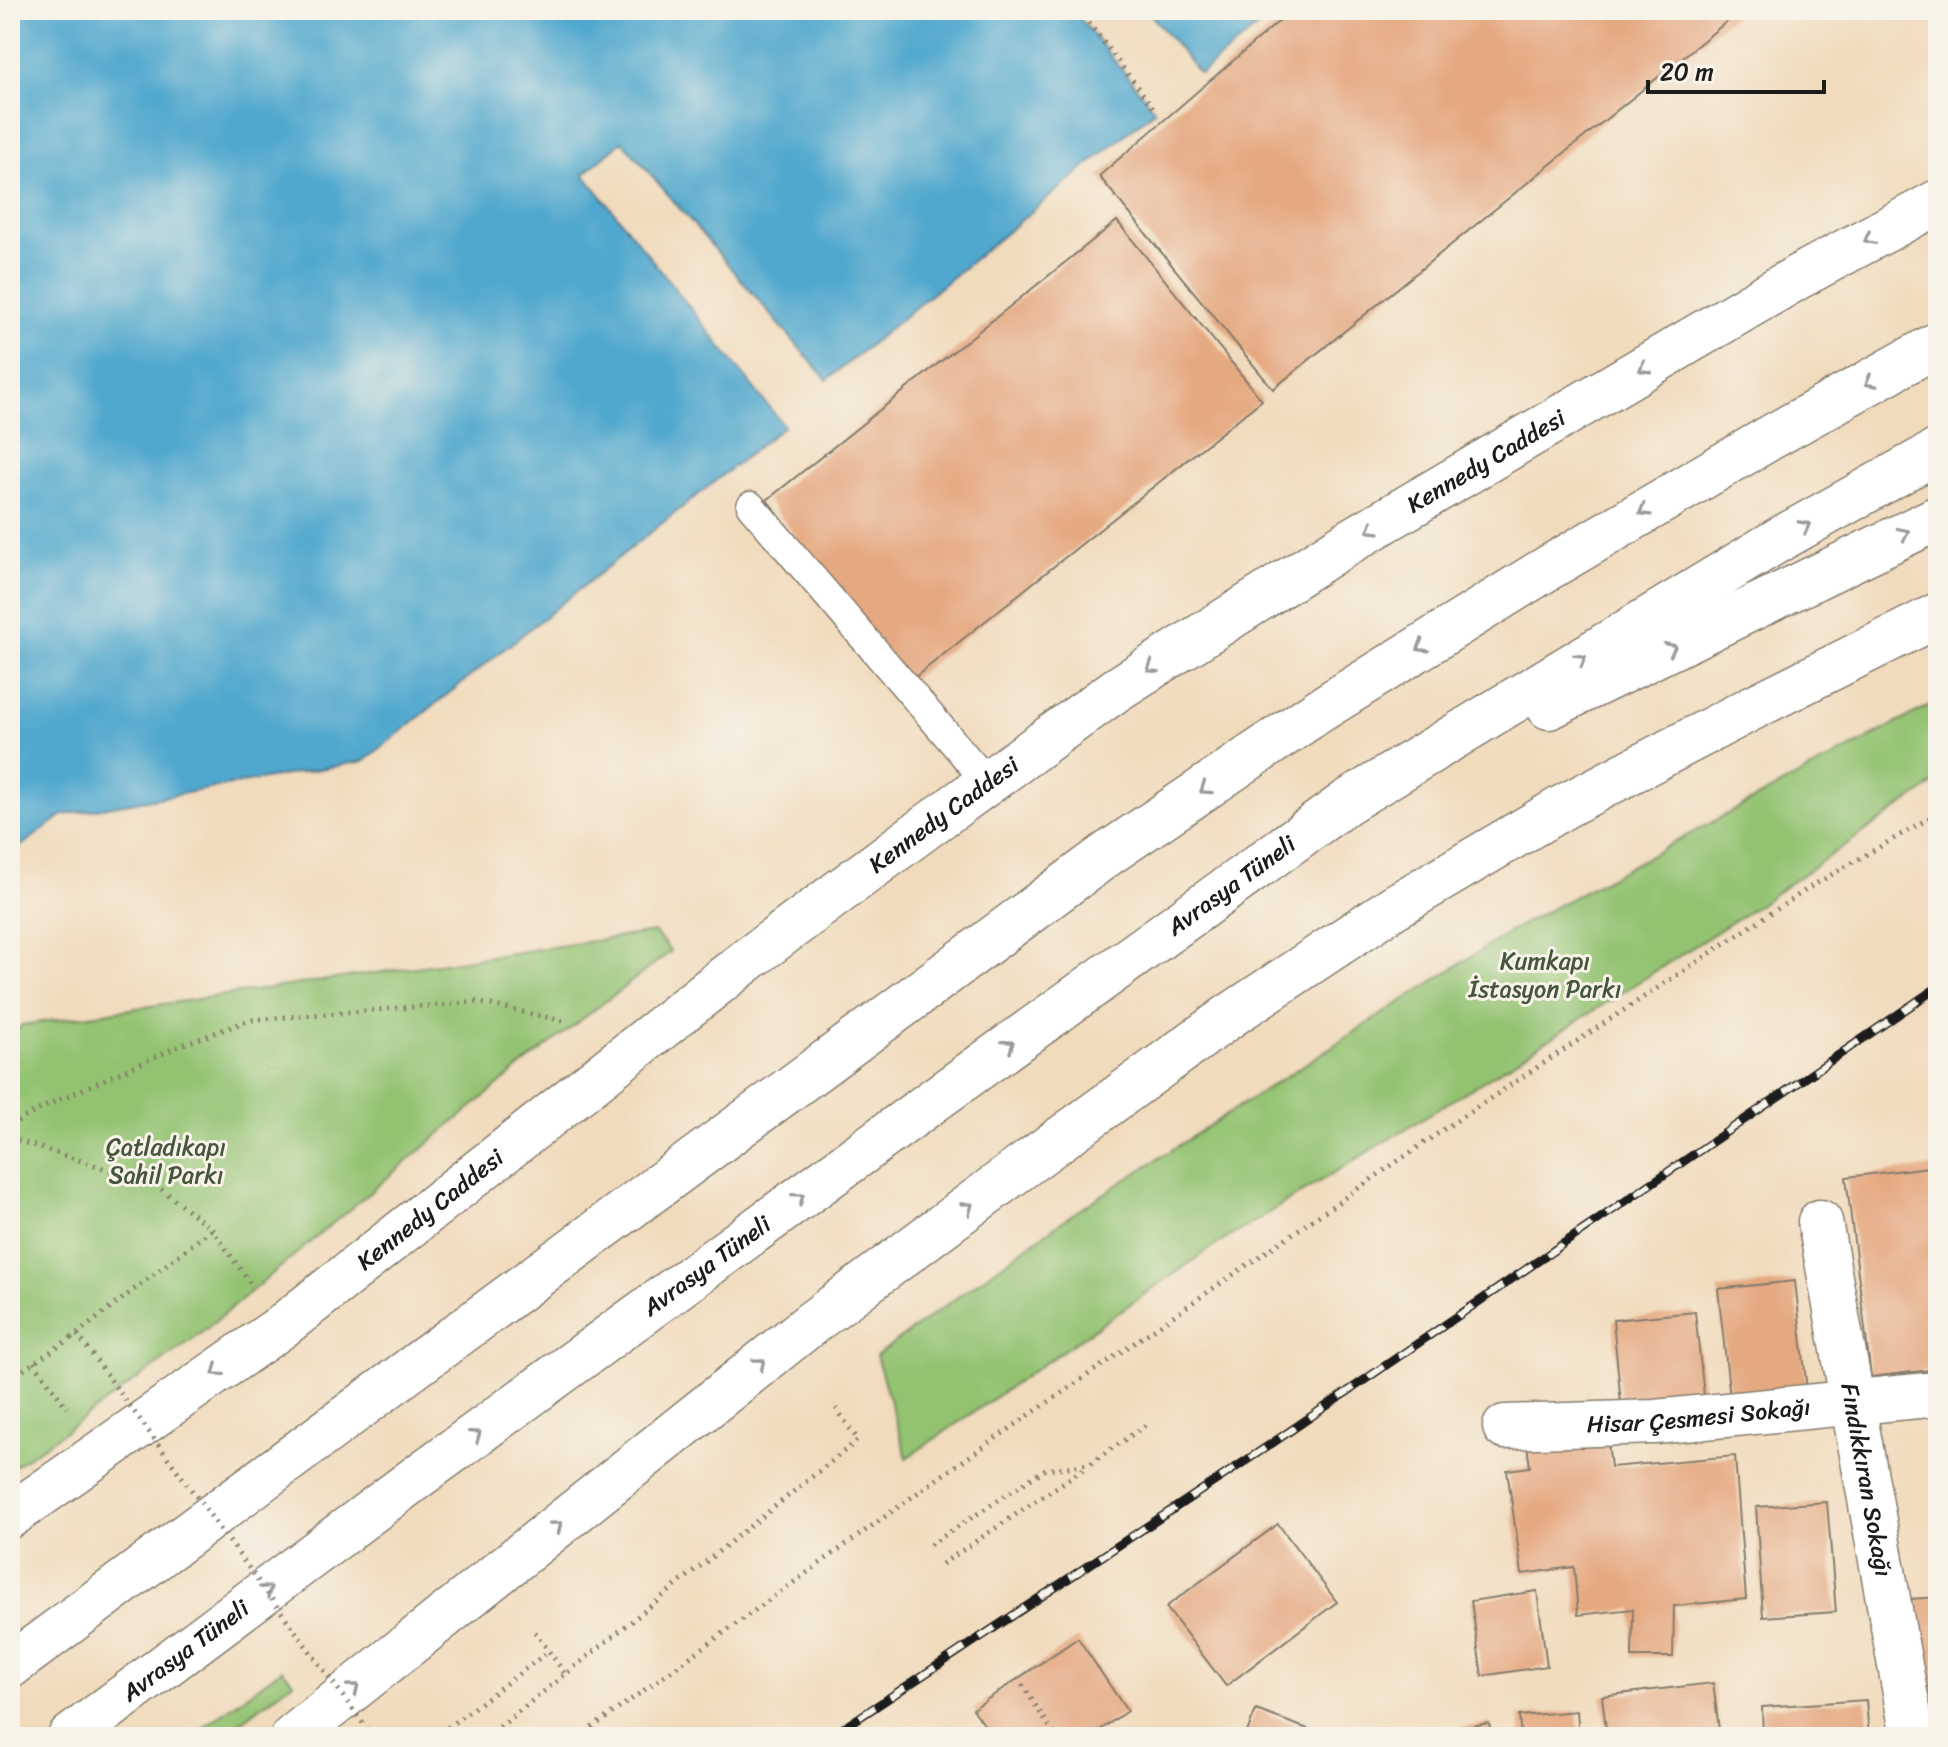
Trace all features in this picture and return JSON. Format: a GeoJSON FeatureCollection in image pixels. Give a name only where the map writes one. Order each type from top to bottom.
{"type":"FeatureCollection","features":[{"type":"Feature","properties":{"kind":"main road","name":"Kennedy Caddesi"},"geometry":{"type":"LineString","coordinates":[[10,1516],[281,1327],[746,961],[1116,690],[1344,545],[1798,277],[1938,202]]}},
{"type":"Feature","properties":{"kind":"main road"},"geometry":{"type":"LineString","coordinates":[[10,1666],[1119,846],[1317,712],[1543,571],[1773,436],[1938,344]]}},
{"type":"Feature","properties":{"kind":"main road"},"geometry":{"type":"LineString","coordinates":[[1347,802],[1780,539],[1938,451]]}},
{"type":"Feature","properties":{"kind":"main road"},"geometry":{"type":"LineString","coordinates":[[1347,802],[1938,518]]}},
{"type":"Feature","properties":{"kind":"main road"},"geometry":{"type":"LineString","coordinates":[[293,1737],[813,1322],[1231,1015],[1394,907],[1565,806],[1938,615]]}},
{"type":"Feature","properties":{"kind":"main road","name":"Avrasya Tüneli"},"geometry":{"type":"LineString","coordinates":[[70,1737],[441,1460],[1347,802]]}},
{"type":"Feature","properties":{"kind":"main road","name":"Fındıkkıran Sokağı"},"geometry":{"type":"LineString","coordinates":[[1820,1222],[1913,1737]]}},
{"type":"Feature","properties":{"kind":"main road","name":"Hisar Çesmesi Sokağı"},"geometry":{"type":"LineString","coordinates":[[1505,1427],[1655,1422],[1938,1394]]}},
{"type":"Feature","properties":{"kind":"lane"},"geometry":{"type":"LineString","coordinates":[[751,506],[988,783]]}},
{"type":"Feature","properties":{"kind":"path"},"geometry":{"type":"LineString","coordinates":[[1079,10],[1155,110]]}},
{"type":"Feature","properties":{"kind":"path"},"geometry":{"type":"LineString","coordinates":[[579,1737],[944,1474],[1453,1123],[1812,886],[1938,813]]}},
{"type":"Feature","properties":{"kind":"path"},"geometry":{"type":"LineString","coordinates":[[10,1125],[184,1044],[250,1020],[477,1002],[564,1021]]}},
{"type":"Feature","properties":{"kind":"path"},"geometry":{"type":"LineString","coordinates":[[10,1138],[156,1185],[212,1229],[247,1277]]}},
{"type":"Feature","properties":{"kind":"path"},"geometry":{"type":"LineString","coordinates":[[10,1379],[77,1334],[212,1229]]}},
{"type":"Feature","properties":{"kind":"path"},"geometry":{"type":"LineString","coordinates":[[77,1334],[373,1737]]}},
{"type":"Feature","properties":{"kind":"path"},"geometry":{"type":"LineString","coordinates":[[34,1362],[67,1408]]}},
{"type":"Feature","properties":{"kind":"path"},"geometry":{"type":"LineString","coordinates":[[487,1737],[858,1440],[836,1408]]}},
{"type":"Feature","properties":{"kind":"path"},"geometry":{"type":"LineString","coordinates":[[942,1564],[1147,1424]]}},
{"type":"Feature","properties":{"kind":"path"},"geometry":{"type":"LineString","coordinates":[[930,1545],[1044,1470],[1090,1464]]}},
{"type":"Feature","properties":{"kind":"path"},"geometry":{"type":"LineString","coordinates":[[535,1632],[566,1675]]}},
{"type":"Feature","properties":{"kind":"path"},"geometry":{"type":"LineString","coordinates":[[435,1737],[549,1651]]}},
{"type":"Feature","properties":{"kind":"path"},"geometry":{"type":"LineString","coordinates":[[1018,1678],[1056,1737]]}},
{"type":"Feature","properties":{"kind":"green space","name":"Kumkapı İstasyon Parkı"},"geometry":{"type":"Polygon","coordinates":[[[1938,701],[1938,781],[1754,908],[1490,1077],[1213,1247],[907,1458],[876,1356],[1068,1217],[1517,927],[1938,701]]]}},
{"type":"Feature","properties":{"kind":"green space","name":"Çatladıkapı Sahil Parkı"},"geometry":{"type":"Polygon","coordinates":[[[654,932],[671,951],[520,1067],[200,1334],[10,1469],[10,1038],[22,1025],[654,932]]]}},
{"type":"Feature","properties":{"kind":"green space"},"geometry":{"type":"Polygon","coordinates":[[[282,1669],[293,1682],[222,1737],[191,1737],[282,1669]]]}},
{"type":"Feature","properties":{"kind":"water"},"geometry":{"type":"Polygon","coordinates":[[[10,10],[1073,10],[1155,110],[827,380],[622,141],[584,174],[784,426],[364,761],[63,815],[10,854],[10,10]]]}},
{"type":"Feature","properties":{"kind":"water"},"geometry":{"type":"Polygon","coordinates":[[[1147,10],[1279,10],[1200,74],[1147,10]]]}},
{"type":"Feature","properties":{"kind":"building"},"geometry":{"type":"Polygon","coordinates":[[[1292,10],[1741,10],[1273,389],[1099,176],[1292,10]]]}},
{"type":"Feature","properties":{"kind":"building"},"geometry":{"type":"Polygon","coordinates":[[[1117,221],[1262,400],[909,682],[767,500],[1117,221]]]}},
{"type":"Feature","properties":{"kind":"building"},"geometry":{"type":"Polygon","coordinates":[[[1938,1166],[1938,1369],[1871,1377],[1846,1177],[1938,1166]]]}},
{"type":"Feature","properties":{"kind":"building"},"geometry":{"type":"Polygon","coordinates":[[[1795,1281],[1807,1390],[1730,1398],[1718,1289],[1795,1281]]]}},
{"type":"Feature","properties":{"kind":"building"},"geometry":{"type":"Polygon","coordinates":[[[1695,1312],[1705,1405],[1622,1414],[1613,1320],[1695,1312]]]}},
{"type":"Feature","properties":{"kind":"building"},"geometry":{"type":"Polygon","coordinates":[[[1607,1434],[1611,1467],[1735,1456],[1746,1599],[1674,1606],[1673,1657],[1632,1657],[1633,1609],[1578,1615],[1574,1567],[1522,1574],[1507,1470],[1530,1467],[1527,1445],[1607,1434]]]}},
{"type":"Feature","properties":{"kind":"building"},"geometry":{"type":"Polygon","coordinates":[[[1827,1502],[1836,1612],[1763,1617],[1756,1507],[1827,1502]]]}},
{"type":"Feature","properties":{"kind":"building"},"geometry":{"type":"Polygon","coordinates":[[[1278,1524],[1337,1602],[1226,1686],[1166,1607],[1278,1524]]]}},
{"type":"Feature","properties":{"kind":"building"},"geometry":{"type":"Polygon","coordinates":[[[1537,1591],[1547,1666],[1482,1676],[1471,1601],[1537,1591]]]}},
{"type":"Feature","properties":{"kind":"building"},"geometry":{"type":"Polygon","coordinates":[[[1938,1597],[1938,1737],[1930,1737],[1916,1678],[1911,1599],[1938,1597]]]}},
{"type":"Feature","properties":{"kind":"building"},"geometry":{"type":"Polygon","coordinates":[[[1078,1638],[1127,1711],[1090,1737],[993,1737],[973,1709],[1078,1638]]]}},
{"type":"Feature","properties":{"kind":"building"},"geometry":{"type":"Polygon","coordinates":[[[1713,1683],[1720,1737],[1607,1737],[1602,1696],[1713,1683]]]}},
{"type":"Feature","properties":{"kind":"building"},"geometry":{"type":"Polygon","coordinates":[[[1866,1700],[1869,1737],[1763,1737],[1762,1707],[1866,1700]]]}},
{"type":"Feature","properties":{"kind":"building"},"geometry":{"type":"Polygon","coordinates":[[[1256,1710],[1330,1737],[1245,1737],[1256,1710]]]}},
{"type":"Feature","properties":{"kind":"building"},"geometry":{"type":"Polygon","coordinates":[[[1577,1711],[1579,1737],[1521,1737],[1519,1716],[1577,1711]]]}},
{"type":"Feature","properties":{"kind":"building"},"geometry":{"type":"Polygon","coordinates":[[[1489,1723],[1492,1737],[1418,1737],[1418,1735],[1489,1723]]]}},
{"type":"Feature","properties":{"kind":"railway"},"geometry":{"type":"LineString","coordinates":[[830,1737],[1271,1444],[1938,987]]}}]}
